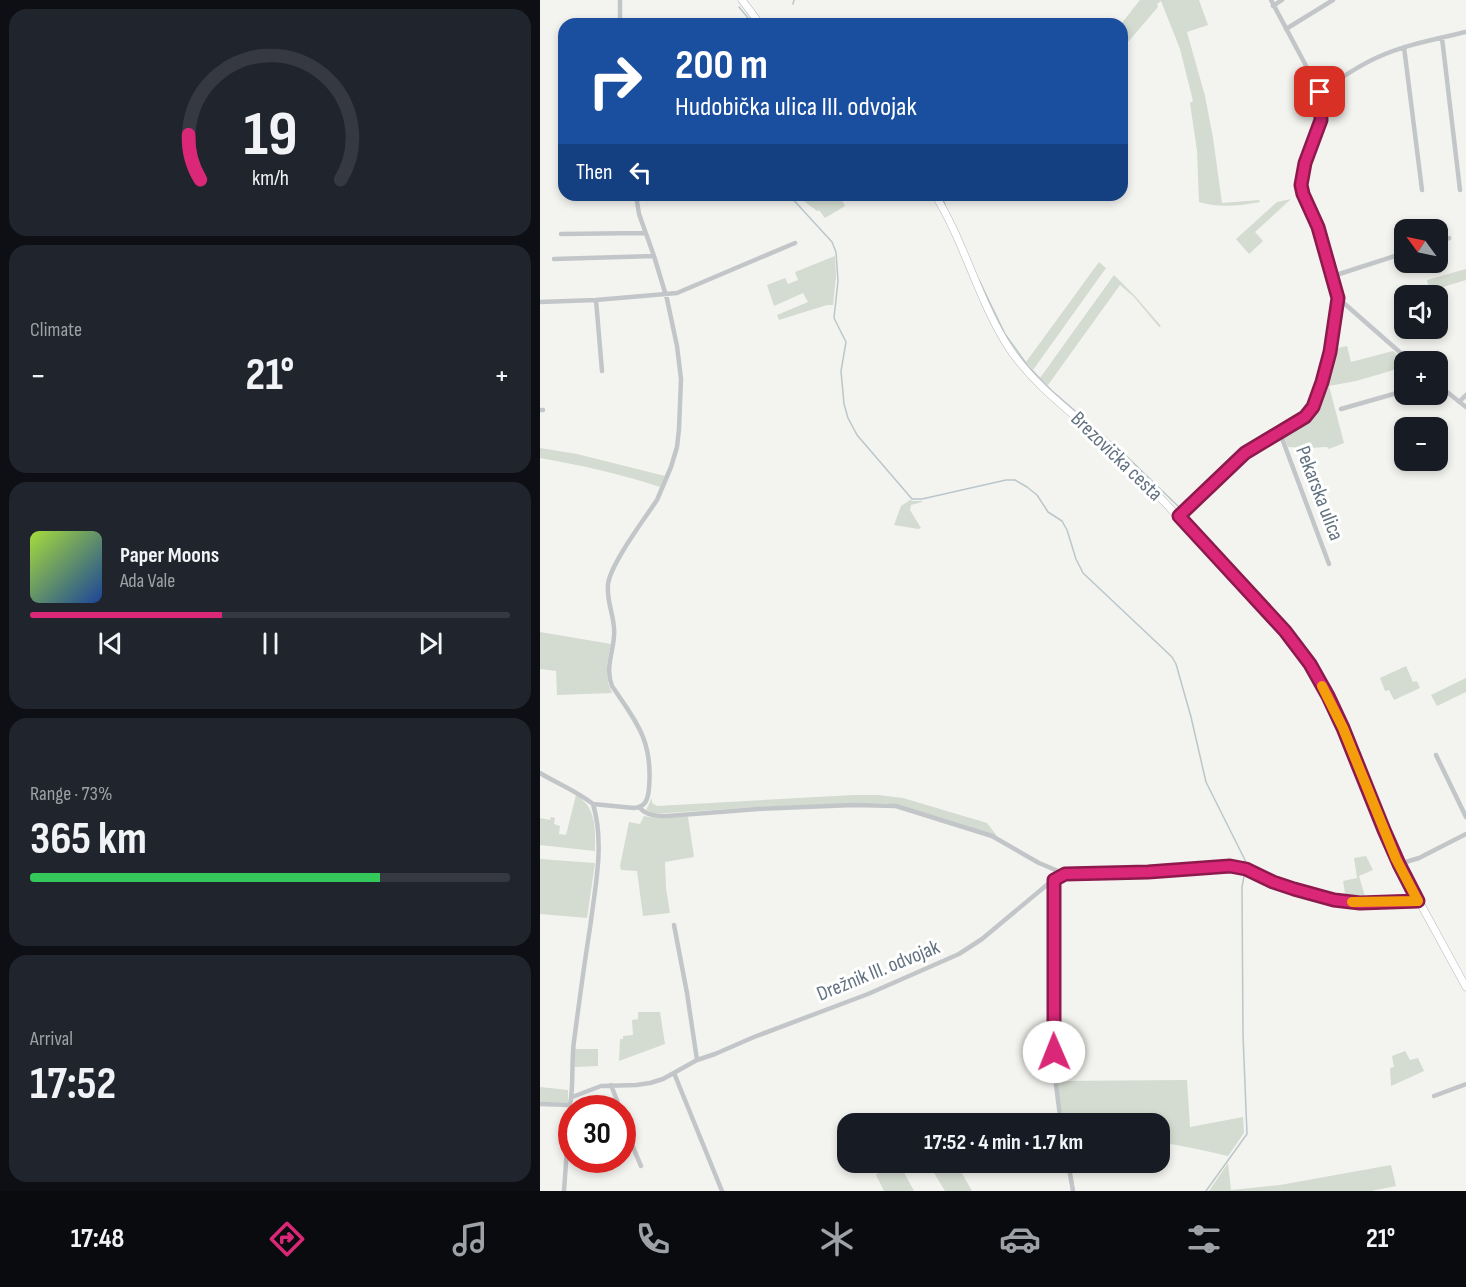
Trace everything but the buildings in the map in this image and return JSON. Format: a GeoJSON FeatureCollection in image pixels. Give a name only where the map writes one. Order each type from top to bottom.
{"type":"FeatureCollection","features":[{"type":"Feature","properties":{"kind":"main road"},"geometry":{"type":"LineString","coordinates":[[742,0],[756,18]]}},
{"type":"Feature","properties":{"kind":"main road","name":"Brezovička cesta"},"geometry":{"type":"LineString","coordinates":[[938,201],[954,231],[989,312],[1017,359],[1042,387],[1105,440],[1179,516],[1285,631],[1310,664],[1343,728],[1399,864],[1466,987]]}},
{"type":"Feature","properties":{"kind":"street"},"geometry":{"type":"LineString","coordinates":[[620,0],[620,18]]}},
{"type":"Feature","properties":{"kind":"street"},"geometry":{"type":"LineString","coordinates":[[1282,0],[1272,3],[1320,92],[1321,120],[1305,163],[1302,189],[1318,227],[1338,298],[1399,351]]}},
{"type":"Feature","properties":{"kind":"street"},"geometry":{"type":"LineString","coordinates":[[1286,29],[1333,0]]}},
{"type":"Feature","properties":{"kind":"street"},"geometry":{"type":"LineString","coordinates":[[1320,92],[1370,61],[1404,48],[1466,32]]}},
{"type":"Feature","properties":{"kind":"street"},"geometry":{"type":"LineString","coordinates":[[1442,38],[1460,190]]}},
{"type":"Feature","properties":{"kind":"street"},"geometry":{"type":"LineString","coordinates":[[1404,48],[1422,190]]}},
{"type":"Feature","properties":{"kind":"street"},"geometry":{"type":"LineString","coordinates":[[540,773],[570,788],[593,804],[640,808],[646,802],[648,794],[650,777],[647,747],[640,730],[609,680],[608,668],[615,633],[608,584],[612,570],[657,500],[671,467],[677,447],[681,368],[665,295],[637,201]]}},
{"type":"Feature","properties":{"kind":"street"},"geometry":{"type":"LineString","coordinates":[[561,234],[645,233]]}},
{"type":"Feature","properties":{"kind":"street"},"geometry":{"type":"LineString","coordinates":[[540,302],[677,293],[795,243]]}},
{"type":"Feature","properties":{"kind":"street"},"geometry":{"type":"LineString","coordinates":[[554,259],[654,256]]}},
{"type":"Feature","properties":{"kind":"street"},"geometry":{"type":"LineString","coordinates":[[1333,276],[1394,256]]}},
{"type":"Feature","properties":{"kind":"street","name":"Pekarska ulica"},"geometry":{"type":"LineString","coordinates":[[1179,516],[1245,453],[1305,417],[1313,407],[1330,352],[1338,298]]}},
{"type":"Feature","properties":{"kind":"street"},"geometry":{"type":"LineString","coordinates":[[596,300],[602,371]]}},
{"type":"Feature","properties":{"kind":"street"},"geometry":{"type":"LineString","coordinates":[[1448,393],[1466,407]]}},
{"type":"Feature","properties":{"kind":"street"},"geometry":{"type":"LineString","coordinates":[[1341,409],[1394,394]]}},
{"type":"Feature","properties":{"kind":"street"},"geometry":{"type":"LineString","coordinates":[[1459,402],[1466,395]]}},
{"type":"Feature","properties":{"kind":"street","name":"Pekarska ulica"},"geometry":{"type":"LineString","coordinates":[[1280,433],[1329,564]]}},
{"type":"Feature","properties":{"kind":"street"},"geometry":{"type":"LineString","coordinates":[[1436,755],[1466,817]]}},
{"type":"Feature","properties":{"kind":"street"},"geometry":{"type":"LineString","coordinates":[[572,1095],[573,1045],[598,862],[598,834],[593,804]]}},
{"type":"Feature","properties":{"kind":"street"},"geometry":{"type":"LineString","coordinates":[[640,808],[644,813],[653,816],[668,816],[758,809],[854,805],[896,806],[992,836],[1065,874],[1148,872],[1230,866],[1246,869],[1273,882],[1334,900],[1360,903],[1418,901]]}},
{"type":"Feature","properties":{"kind":"street"},"geometry":{"type":"LineString","coordinates":[[1399,864],[1430,853],[1466,834]]}},
{"type":"Feature","properties":{"kind":"street","name":"Drežnik III. odvojak"},"geometry":{"type":"LineString","coordinates":[[577,1095],[593,1088],[611,1085],[650,1083],[754,1036],[868,994],[959,954],[982,939],[1054,880],[1065,874]]}},
{"type":"Feature","properties":{"kind":"street"},"geometry":{"type":"LineString","coordinates":[[1054,880],[1054,1069],[1060,1113]]}},
{"type":"Feature","properties":{"kind":"street"},"geometry":{"type":"LineString","coordinates":[[674,925],[697,1060]]}},
{"type":"Feature","properties":{"kind":"street"},"geometry":{"type":"LineString","coordinates":[[674,1073],[722,1191]]}},
{"type":"Feature","properties":{"kind":"street"},"geometry":{"type":"LineString","coordinates":[[1434,1096],[1466,1084]]}},
{"type":"Feature","properties":{"kind":"street"},"geometry":{"type":"LineString","coordinates":[[611,1085],[615,1095]]}},
{"type":"Feature","properties":{"kind":"street"},"geometry":{"type":"LineString","coordinates":[[540,1104],[558,1105]]}},
{"type":"Feature","properties":{"kind":"street"},"geometry":{"type":"LineString","coordinates":[[636,1154],[641,1166]]}},
{"type":"Feature","properties":{"kind":"street"},"geometry":{"type":"LineString","coordinates":[[564,1191],[565,1173]]}},
{"type":"Feature","properties":{"kind":"street"},"geometry":{"type":"LineString","coordinates":[[1070,1173],[1073,1191]]}},
{"type":"Feature","properties":{"kind":"shaded area"},"geometry":{"type":"Polygon","coordinates":[[[1140,0],[1199,0],[1208,25],[1187,32],[1205,96],[1222,203],[1259,200],[1260,202],[1229,206],[1199,202],[1197,151],[1190,103],[1193,101],[1180,49],[1161,1],[1128,42],[1128,18],[1126,18],[1140,0]]]}},
{"type":"Feature","properties":{"kind":"shaded area"},"geometry":{"type":"Polygon","coordinates":[[[1291,199],[1255,232],[1263,241],[1249,254],[1236,239],[1277,202],[1291,199]]]}},
{"type":"Feature","properties":{"kind":"shaded area"},"geometry":{"type":"Polygon","coordinates":[[[804,201],[842,201],[845,206],[825,218],[819,210],[817,211],[804,201]]]}},
{"type":"Feature","properties":{"kind":"shaded area"},"geometry":{"type":"Polygon","coordinates":[[[835,256],[836,277],[833,305],[779,320],[777,315],[808,302],[803,293],[774,306],[767,285],[785,278],[788,284],[798,280],[795,272],[835,256]]]}},
{"type":"Feature","properties":{"kind":"shaded area"},"geometry":{"type":"Polygon","coordinates":[[[1099,262],[1106,268],[1033,370],[1026,362],[1099,262]]]}},
{"type":"Feature","properties":{"kind":"shaded area"},"geometry":{"type":"Polygon","coordinates":[[[1466,269],[1466,280],[1448,286],[1428,285],[1427,280],[1466,269]]]}},
{"type":"Feature","properties":{"kind":"shaded area"},"geometry":{"type":"Polygon","coordinates":[[[1114,275],[1161,326],[1159,327],[1134,297],[1120,285],[1048,385],[1040,378],[1114,275]]]}},
{"type":"Feature","properties":{"kind":"shaded area"},"geometry":{"type":"Polygon","coordinates":[[[1347,346],[1351,362],[1393,351],[1394,370],[1329,386],[1344,443],[1329,449],[1327,447],[1288,447],[1285,434],[1306,420],[1318,403],[1334,349],[1347,346]]]}},
{"type":"Feature","properties":{"kind":"shaded area"},"geometry":{"type":"Polygon","coordinates":[[[540,448],[577,454],[665,476],[660,487],[600,470],[540,458],[540,448]]]}},
{"type":"Feature","properties":{"kind":"shaded area"},"geometry":{"type":"Polygon","coordinates":[[[910,500],[922,501],[911,505],[910,510],[921,528],[918,529],[894,525],[901,506],[910,500]]]}},
{"type":"Feature","properties":{"kind":"shaded area"},"geometry":{"type":"Polygon","coordinates":[[[540,632],[611,644],[607,675],[612,693],[557,695],[556,671],[540,669],[540,632]]]}},
{"type":"Feature","properties":{"kind":"shaded area"},"geometry":{"type":"Polygon","coordinates":[[[1406,666],[1413,682],[1417,681],[1420,688],[1394,700],[1389,690],[1385,691],[1380,678],[1406,666]]]}},
{"type":"Feature","properties":{"kind":"shaded area"},"geometry":{"type":"Polygon","coordinates":[[[1466,678],[1466,692],[1437,706],[1431,695],[1466,678]]]}},
{"type":"Feature","properties":{"kind":"shaded area"},"geometry":{"type":"Polygon","coordinates":[[[576,795],[583,800],[591,812],[595,827],[595,851],[540,845],[540,818],[550,820],[551,817],[555,818],[554,824],[560,826],[559,834],[566,835],[576,795]]]}},
{"type":"Feature","properties":{"kind":"shaded area"},"geometry":{"type":"Polygon","coordinates":[[[853,795],[903,798],[987,823],[997,836],[909,808],[885,803],[758,807],[667,813],[653,813],[646,810],[652,798],[652,803],[657,806],[853,795]]]}},
{"type":"Feature","properties":{"kind":"shaded area"},"geometry":{"type":"Polygon","coordinates":[[[644,816],[688,817],[694,857],[665,862],[670,913],[643,916],[637,871],[621,870],[629,822],[640,824],[644,816]]]}},
{"type":"Feature","properties":{"kind":"shaded area"},"geometry":{"type":"Polygon","coordinates":[[[1366,856],[1373,870],[1359,876],[1366,900],[1346,899],[1343,881],[1357,878],[1354,858],[1366,856]]]}},
{"type":"Feature","properties":{"kind":"shaded area"},"geometry":{"type":"Polygon","coordinates":[[[540,859],[595,863],[587,918],[540,914],[540,859]]]}},
{"type":"Feature","properties":{"kind":"shaded area"},"geometry":{"type":"Polygon","coordinates":[[[638,1012],[660,1012],[665,1044],[619,1061],[620,1039],[623,1039],[623,1036],[633,1035],[632,1020],[638,1019],[638,1012]]]}},
{"type":"Feature","properties":{"kind":"shaded area"},"geometry":{"type":"Polygon","coordinates":[[[575,1049],[598,1049],[598,1066],[574,1067],[575,1049]]]}},
{"type":"Feature","properties":{"kind":"shaded area"},"geometry":{"type":"Polygon","coordinates":[[[1405,1051],[1410,1060],[1418,1058],[1424,1071],[1391,1086],[1390,1068],[1394,1067],[1392,1056],[1405,1051]]]}},
{"type":"Feature","properties":{"kind":"shaded area"},"geometry":{"type":"Polygon","coordinates":[[[1187,1080],[1190,1127],[1243,1117],[1244,1133],[1228,1156],[1170,1144],[1170,1113],[1062,1113],[1057,1081],[1187,1080]]]}},
{"type":"Feature","properties":{"kind":"shaded area"},"geometry":{"type":"Polygon","coordinates":[[[540,1087],[568,1090],[568,1095],[558,1095],[558,1103],[540,1102],[540,1087]]]}},
{"type":"Feature","properties":{"kind":"shaded area"},"geometry":{"type":"Polygon","coordinates":[[[1228,1163],[1231,1190],[1280,1185],[1391,1165],[1396,1186],[1371,1191],[1209,1191],[1228,1163]]]}},
{"type":"Feature","properties":{"kind":"shaded area"},"geometry":{"type":"Polygon","coordinates":[[[878,1173],[904,1173],[914,1191],[884,1191],[876,1175],[878,1173]]]}},
{"type":"Feature","properties":{"kind":"shaded area"},"geometry":{"type":"Polygon","coordinates":[[[934,1173],[962,1173],[972,1191],[945,1191],[934,1173]]]}},
{"type":"Feature","properties":{"kind":"waterway"},"geometry":{"type":"LineString","coordinates":[[793,4],[794,0]]}},
{"type":"Feature","properties":{"kind":"waterway"},"geometry":{"type":"LineString","coordinates":[[739,7],[748,18]]}},
{"type":"Feature","properties":{"kind":"waterway"},"geometry":{"type":"LineString","coordinates":[[794,201],[832,242],[836,252],[838,281],[834,318],[846,342],[841,371],[844,404],[857,435],[912,499],[922,499],[1006,480],[1015,480],[1037,495],[1048,512],[1062,521],[1083,573],[1172,657],[1176,664],[1206,782],[1246,865]]}},
{"type":"Feature","properties":{"kind":"waterway"},"geometry":{"type":"LineString","coordinates":[[979,280],[1005,334],[1028,366],[1051,390],[1120,450],[1179,507],[1183,505]]}},
{"type":"Feature","properties":{"kind":"waterway"},"geometry":{"type":"LineString","coordinates":[[1186,531],[1198,543]]}},
{"type":"Feature","properties":{"kind":"waterway"},"geometry":{"type":"LineString","coordinates":[[1335,720],[1345,743]]}},
{"type":"Feature","properties":{"kind":"waterway"},"geometry":{"type":"LineString","coordinates":[[1352,759],[1359,776]]}},
{"type":"Feature","properties":{"kind":"waterway"},"geometry":{"type":"LineString","coordinates":[[1361,781],[1383,839]]}},
{"type":"Feature","properties":{"kind":"waterway"},"geometry":{"type":"LineString","coordinates":[[1206,1191],[1247,1134],[1243,1035],[1242,887],[1245,871]]}},
{"type":"Feature","properties":{"kind":"slow traffic"},"geometry":{"type":"LineString","coordinates":[[1322,686],[1343,728],[1396,859],[1418,901],[1352,902]]}},
{"type":"Feature","properties":{"kind":"route"},"geometry":{"type":"LineString","coordinates":[[1054,1052],[1054,880],[1060,876],[1230,866],[1246,869],[1273,882],[1334,900],[1360,903],[1418,901],[1384,830],[1343,728],[1310,664],[1285,631],[1179,516],[1245,453],[1305,417],[1313,407],[1322,382],[1334,332],[1338,298],[1318,227],[1301,185],[1305,163],[1321,120],[1320,92]]}}]}
